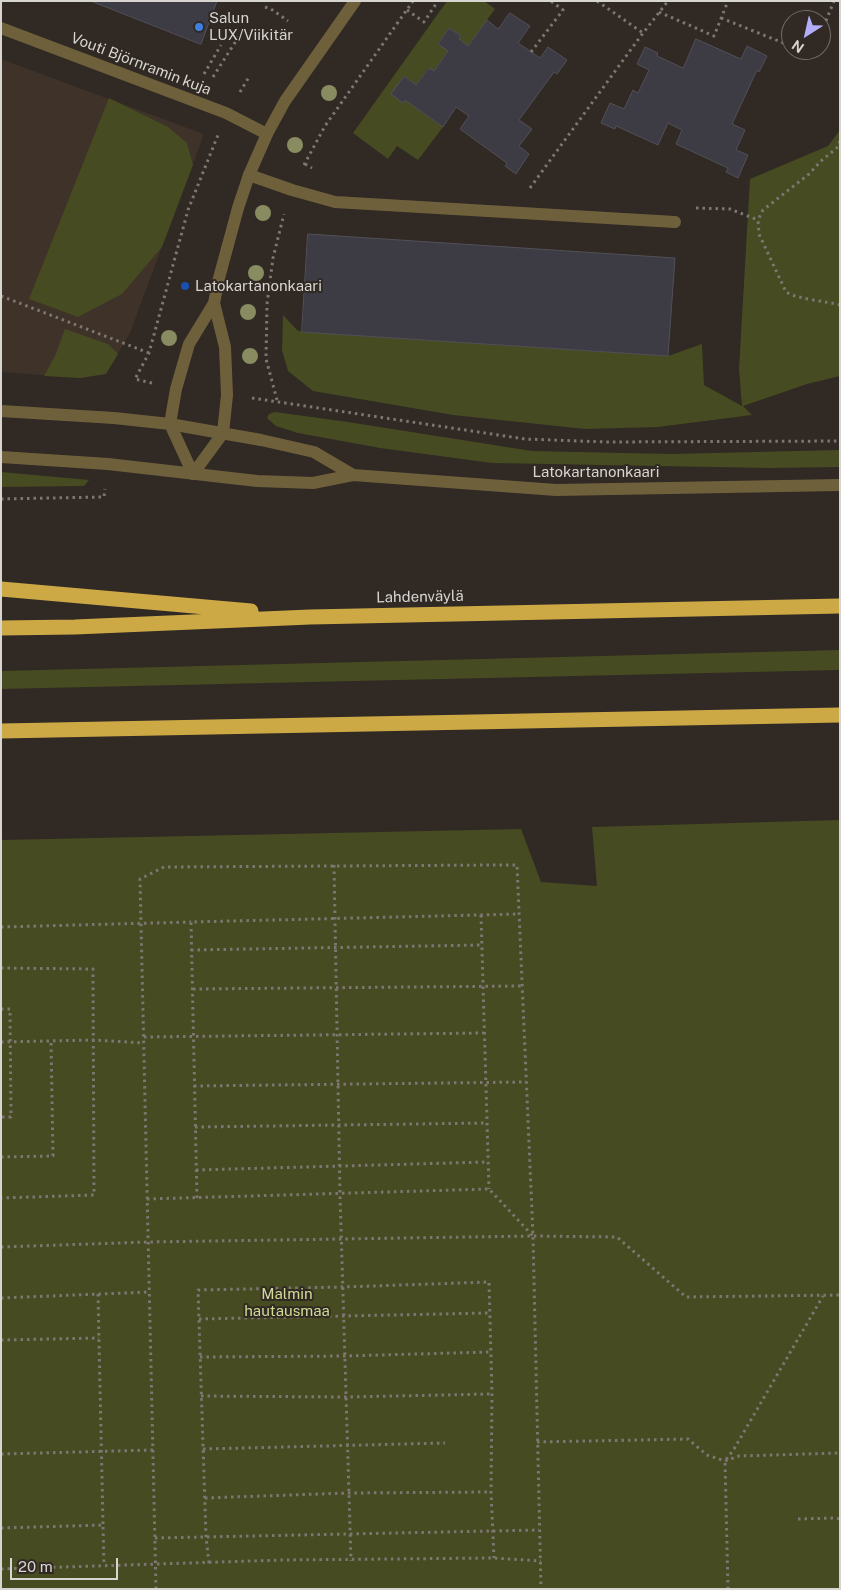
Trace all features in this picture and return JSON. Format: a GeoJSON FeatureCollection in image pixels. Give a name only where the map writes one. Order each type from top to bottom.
{"type":"FeatureCollection","features":[{"type":"Feature","properties":{"kind":"highway"},"geometry":{"type":"LineString","coordinates":[[1,589],[310,617]]}},
{"type":"Feature","properties":{"kind":"highway","name":"Lahdenväylä"},"geometry":{"type":"LineString","coordinates":[[1,628],[310,617],[840,606]]}},
{"type":"Feature","properties":{"kind":"highway"},"geometry":{"type":"LineString","coordinates":[[1,731],[840,715]]}},
{"type":"Feature","properties":{"kind":"street"},"geometry":{"type":"LineString","coordinates":[[214,304],[225,347],[227,395],[223,433],[193,474],[170,424],[176,389],[189,344],[214,304],[219,278],[249,175],[267,134],[285,101],[355,1]]}},
{"type":"Feature","properties":{"kind":"street","name":"Vouti Björnramin kuja"},"geometry":{"type":"LineString","coordinates":[[1,28],[226,113],[267,134]]}},
{"type":"Feature","properties":{"kind":"street"},"geometry":{"type":"LineString","coordinates":[[249,175],[335,202],[676,222]]}},
{"type":"Feature","properties":{"kind":"street","name":"Latokartanonkaari"},"geometry":{"type":"LineString","coordinates":[[1,411],[114,418],[170,424],[223,433],[314,452],[354,475]]}},
{"type":"Feature","properties":{"kind":"street","name":"Latokartanonkaari"},"geometry":{"type":"LineString","coordinates":[[1,457],[108,464],[257,481],[313,483],[354,475],[556,490],[840,486]]}},
{"type":"Feature","properties":{"kind":"path"},"geometry":{"type":"LineString","coordinates":[[407,10],[424,22],[438,1]]}},
{"type":"Feature","properties":{"kind":"path"},"geometry":{"type":"LineString","coordinates":[[532,52],[563,10],[551,1]]}},
{"type":"Feature","properties":{"kind":"path"},"geometry":{"type":"LineString","coordinates":[[597,1],[643,33]]}},
{"type":"Feature","properties":{"kind":"path"},"geometry":{"type":"LineString","coordinates":[[529,188],[668,1]]}},
{"type":"Feature","properties":{"kind":"path"},"geometry":{"type":"LineString","coordinates":[[660,12],[714,36],[728,1]]}},
{"type":"Feature","properties":{"kind":"path"},"geometry":{"type":"LineString","coordinates":[[265,7],[271,8],[288,21]]}},
{"type":"Feature","properties":{"kind":"path"},"geometry":{"type":"LineString","coordinates":[[721,18],[781,42]]}},
{"type":"Feature","properties":{"kind":"path"},"geometry":{"type":"LineString","coordinates":[[213,77],[241,33]]}},
{"type":"Feature","properties":{"kind":"path"},"geometry":{"type":"LineString","coordinates":[[204,74],[221,45]]}},
{"type":"Feature","properties":{"kind":"path"},"geometry":{"type":"LineString","coordinates":[[135,379],[149,353],[188,210],[219,132]]}},
{"type":"Feature","properties":{"kind":"path"},"geometry":{"type":"LineString","coordinates":[[840,141],[838,146],[809,174],[763,210],[758,220],[759,234],[786,292],[792,296],[822,300],[840,305]]}},
{"type":"Feature","properties":{"kind":"path"},"geometry":{"type":"LineString","coordinates":[[730,209],[758,220]]}},
{"type":"Feature","properties":{"kind":"path"},"geometry":{"type":"LineString","coordinates":[[1,296],[149,353]]}},
{"type":"Feature","properties":{"kind":"path"},"geometry":{"type":"LineString","coordinates":[[277,400],[525,440],[606,442],[840,441]]}},
{"type":"Feature","properties":{"kind":"path"},"geometry":{"type":"LineString","coordinates":[[1,499],[104,497],[106,480]]}},
{"type":"Feature","properties":{"kind":"path"},"geometry":{"type":"LineString","coordinates":[[334,865],[340,1194],[348,1493],[352,1561]]}},
{"type":"Feature","properties":{"kind":"path"},"geometry":{"type":"LineString","coordinates":[[156,1589],[140,879],[164,867],[517,865],[533,1236],[541,1589]]}},
{"type":"Feature","properties":{"kind":"path"},"geometry":{"type":"LineString","coordinates":[[1,927],[519,914]]}},
{"type":"Feature","properties":{"kind":"path"},"geometry":{"type":"LineString","coordinates":[[480,915],[489,1189],[533,1236]]}},
{"type":"Feature","properties":{"kind":"path"},"geometry":{"type":"LineString","coordinates":[[191,922],[197,1198]]}},
{"type":"Feature","properties":{"kind":"path"},"geometry":{"type":"LineString","coordinates":[[191,950],[481,945]]}},
{"type":"Feature","properties":{"kind":"path"},"geometry":{"type":"LineString","coordinates":[[1,968],[93,969],[94,1040],[94,1195],[1,1198]]}},
{"type":"Feature","properties":{"kind":"path"},"geometry":{"type":"LineString","coordinates":[[192,989],[522,986]]}},
{"type":"Feature","properties":{"kind":"path"},"geometry":{"type":"LineString","coordinates":[[1,1009],[10,1009],[11,1042],[11,1117],[1,1117]]}},
{"type":"Feature","properties":{"kind":"path"},"geometry":{"type":"LineString","coordinates":[[144,1037],[484,1033]]}},
{"type":"Feature","properties":{"kind":"path"},"geometry":{"type":"LineString","coordinates":[[1,1042],[94,1040],[144,1043]]}},
{"type":"Feature","properties":{"kind":"path"},"geometry":{"type":"LineString","coordinates":[[1,1157],[53,1156],[51,1041]]}},
{"type":"Feature","properties":{"kind":"path"},"geometry":{"type":"LineString","coordinates":[[194,1086],[526,1082]]}},
{"type":"Feature","properties":{"kind":"path"},"geometry":{"type":"LineString","coordinates":[[195,1127],[487,1123]]}},
{"type":"Feature","properties":{"kind":"path"},"geometry":{"type":"LineString","coordinates":[[196,1170],[488,1162]]}},
{"type":"Feature","properties":{"kind":"path"},"geometry":{"type":"LineString","coordinates":[[147,1199],[489,1189]]}},
{"type":"Feature","properties":{"kind":"path"},"geometry":{"type":"LineString","coordinates":[[1,1247],[148,1242],[533,1236],[617,1237],[686,1298],[840,1295]]}},
{"type":"Feature","properties":{"kind":"path"},"geometry":{"type":"LineString","coordinates":[[210,1562],[206,1537],[198,1290],[489,1282],[492,1394],[490,1492],[494,1558]]}},
{"type":"Feature","properties":{"kind":"path"},"geometry":{"type":"LineString","coordinates":[[1,1298],[149,1292]]}},
{"type":"Feature","properties":{"kind":"path"},"geometry":{"type":"LineString","coordinates":[[98,1294],[104,1566]]}},
{"type":"Feature","properties":{"kind":"path"},"geometry":{"type":"LineString","coordinates":[[728,1589],[725,1461],[734,1449],[823,1296]]}},
{"type":"Feature","properties":{"kind":"path"},"geometry":{"type":"LineString","coordinates":[[199,1319],[489,1313]]}},
{"type":"Feature","properties":{"kind":"path"},"geometry":{"type":"LineString","coordinates":[[1,1340],[99,1338]]}},
{"type":"Feature","properties":{"kind":"path"},"geometry":{"type":"LineString","coordinates":[[200,1357],[490,1352]]}},
{"type":"Feature","properties":{"kind":"path"},"geometry":{"type":"LineString","coordinates":[[201,1396],[346,1397],[492,1394]]}},
{"type":"Feature","properties":{"kind":"path"},"geometry":{"type":"LineString","coordinates":[[537,1442],[688,1439],[707,1455],[725,1461],[739,1456],[840,1453]]}},
{"type":"Feature","properties":{"kind":"path"},"geometry":{"type":"LineString","coordinates":[[203,1449],[445,1443]]}},
{"type":"Feature","properties":{"kind":"path"},"geometry":{"type":"LineString","coordinates":[[1,1454],[153,1450]]}},
{"type":"Feature","properties":{"kind":"path"},"geometry":{"type":"LineString","coordinates":[[205,1498],[348,1493],[490,1492]]}},
{"type":"Feature","properties":{"kind":"path"},"geometry":{"type":"LineString","coordinates":[[798,1519],[840,1519]]}},
{"type":"Feature","properties":{"kind":"path"},"geometry":{"type":"LineString","coordinates":[[1,1528],[103,1525]]}},
{"type":"Feature","properties":{"kind":"path"},"geometry":{"type":"LineString","coordinates":[[155,1538],[540,1530]]}},
{"type":"Feature","properties":{"kind":"path"},"geometry":{"type":"LineString","coordinates":[[1,1568],[210,1562],[494,1558],[541,1561]]}},
{"type":"Feature","properties":{"kind":"shaded area"},"geometry":{"type":"Polygon","coordinates":[[[1,59],[204,134],[130,333],[106,374],[80,378],[1,372],[1,59]]]}},
{"type":"Feature","properties":{"kind":"green space"},"geometry":{"type":"Polygon","coordinates":[[[447,1],[484,1],[495,9],[468,46],[459,39],[461,36],[449,28],[438,43],[448,51],[434,71],[428,68],[416,85],[404,76],[392,94],[403,103],[405,100],[443,127],[418,160],[397,146],[388,159],[353,133],[447,1]]]}},
{"type":"Feature","properties":{"kind":"green space"},"geometry":{"type":"Polygon","coordinates":[[[109,98],[168,127],[187,143],[193,165],[162,247],[122,294],[78,317],[29,299],[109,98]]]}},
{"type":"Feature","properties":{"kind":"green space"},"geometry":{"type":"Polygon","coordinates":[[[840,130],[840,376],[807,384],[743,406],[752,415],[658,427],[585,429],[453,415],[313,391],[288,371],[282,350],[283,315],[297,330],[302,332],[668,356],[702,344],[704,385],[742,406],[739,369],[750,179],[828,146],[840,130]]]}},
{"type":"Feature","properties":{"kind":"green space"},"geometry":{"type":"Polygon","coordinates":[[[65,329],[108,344],[118,354],[106,374],[80,378],[44,376],[56,354],[65,329]]]}},
{"type":"Feature","properties":{"kind":"green space"},"geometry":{"type":"Polygon","coordinates":[[[275,412],[532,451],[671,454],[840,450],[840,467],[770,468],[492,463],[380,448],[298,433],[276,426],[267,418],[269,414],[275,412]]]}},
{"type":"Feature","properties":{"kind":"green space"},"geometry":{"type":"Polygon","coordinates":[[[1,472],[89,480],[84,486],[1,487],[1,472]]]}},
{"type":"Feature","properties":{"kind":"green space"},"geometry":{"type":"Polygon","coordinates":[[[840,650],[840,670],[1,689],[1,671],[840,650]]]}},
{"type":"Feature","properties":{"kind":"green space","name":"Malmin hautausmaa"},"geometry":{"type":"Polygon","coordinates":[[[840,820],[840,1589],[1,1589],[1,840],[521,829],[541,882],[597,886],[592,827],[840,820]]]}},
{"type":"Feature","properties":{"kind":"building"},"geometry":{"type":"Polygon","coordinates":[[[91,1],[217,1],[201,44],[91,1]]]}},
{"type":"Feature","properties":{"kind":"building"},"geometry":{"type":"Polygon","coordinates":[[[510,13],[530,26],[518,43],[540,58],[548,47],[567,60],[557,74],[554,72],[519,120],[532,129],[519,146],[529,154],[516,174],[505,166],[507,163],[460,129],[469,116],[456,107],[443,127],[405,100],[403,103],[391,94],[404,76],[416,85],[429,68],[434,71],[448,51],[438,44],[449,28],[461,36],[459,39],[468,46],[487,20],[498,29],[510,13]]]}},
{"type":"Feature","properties":{"kind":"building"},"geometry":{"type":"Polygon","coordinates":[[[696,39],[741,59],[747,46],[767,56],[759,72],[757,70],[732,124],[745,130],[736,150],[748,155],[738,178],[726,172],[728,168],[676,144],[682,130],[668,123],[658,145],[616,126],[615,129],[601,123],[610,103],[624,109],[633,90],[638,93],[649,70],[637,64],[645,47],[658,53],[657,56],[683,68],[696,39]]]}},
{"type":"Feature","properties":{"kind":"building"},"geometry":{"type":"Polygon","coordinates":[[[308,234],[675,258],[668,356],[302,332],[308,234]]]}},
{"type":"Feature","properties":{"kind":"place","name":"Salun LUX/Viikitär"},"geometry":{"type":"Point","coordinates":[199,27]}},
{"type":"Feature","properties":{"kind":"place","name":"Latokartanonkaari"},"geometry":{"type":"Point","coordinates":[185,286]}}]}
